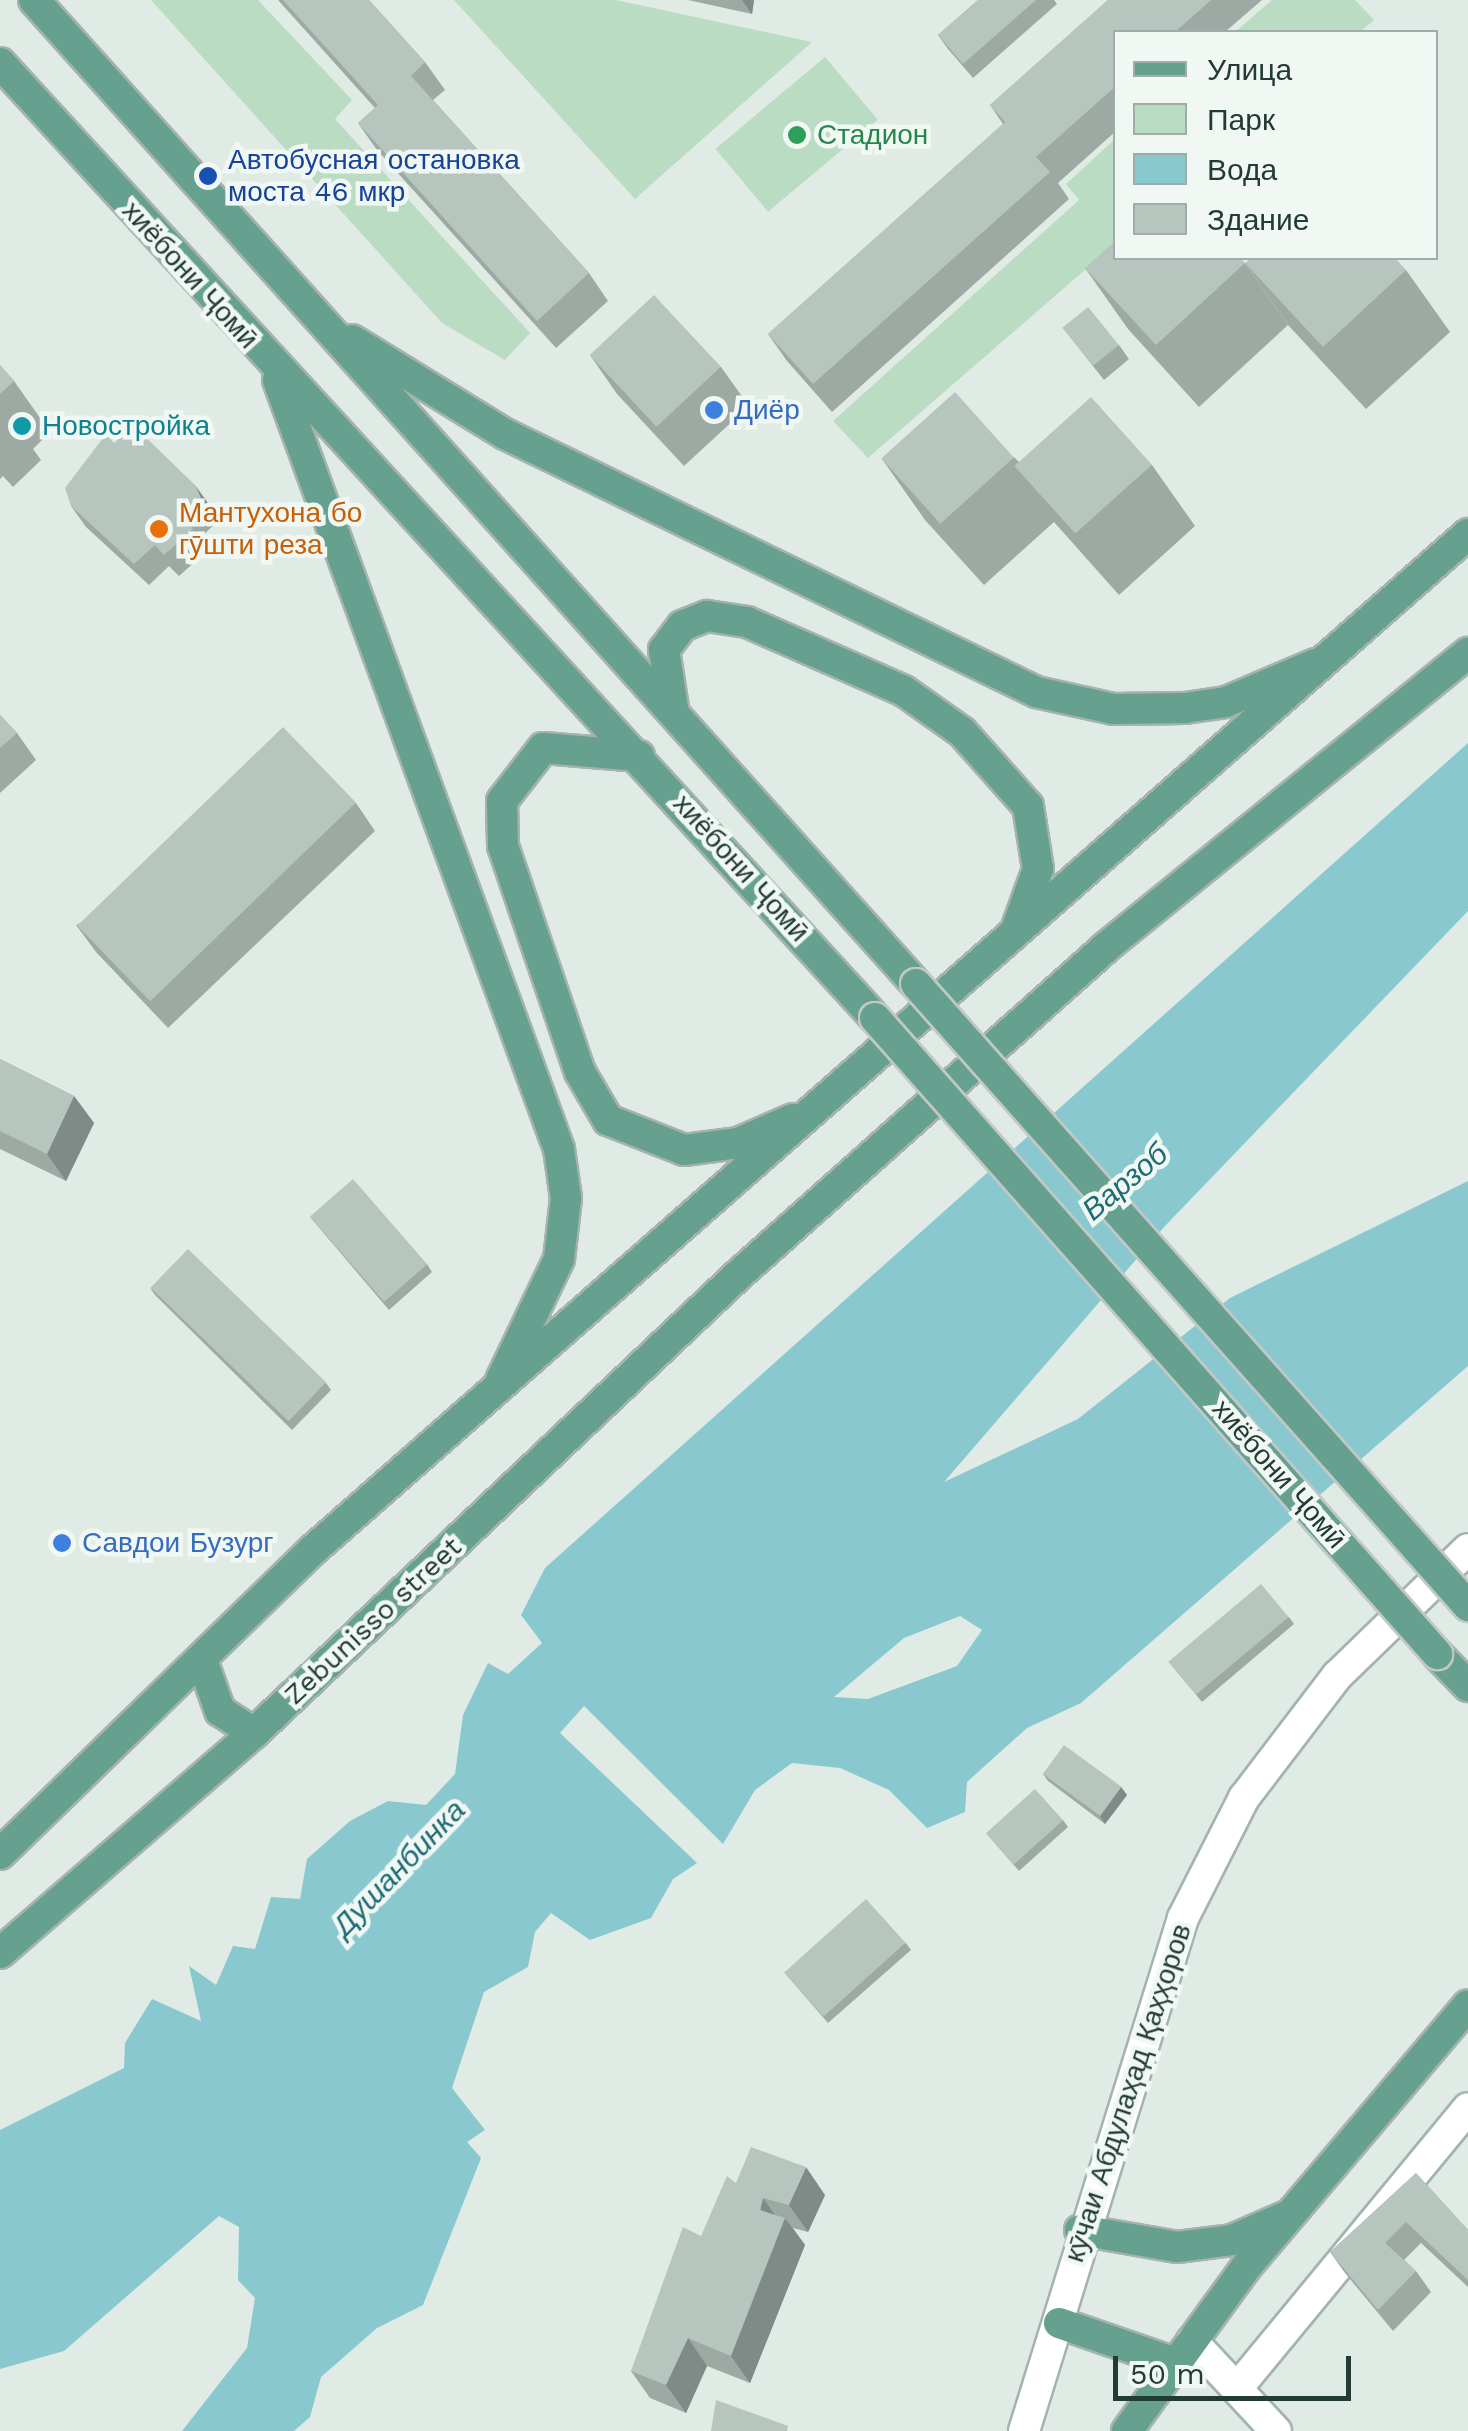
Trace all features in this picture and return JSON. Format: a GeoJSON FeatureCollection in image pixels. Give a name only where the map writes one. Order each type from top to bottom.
{"type":"FeatureCollection","features":[{"type":"Feature","properties":{"kind":"main road","name":"хиёбони Ҷомӣ"},"geometry":{"type":"LineString","coordinates":[[34,0],[1468,1606]]}},
{"type":"Feature","properties":{"kind":"main road","name":"хиёбони Ҷомӣ"},"geometry":{"type":"LineString","coordinates":[[0,62],[273,368],[639,756],[1468,1686]]}},
{"type":"Feature","properties":{"kind":"main road"},"geometry":{"type":"LineString","coordinates":[[323,322],[505,434],[1036,692],[1113,709],[1199,706],[1345,651]]}},
{"type":"Feature","properties":{"kind":"main road"},"geometry":{"type":"LineString","coordinates":[[273,368],[560,1149],[566,1198],[559,1259],[484,1407]]}},
{"type":"Feature","properties":{"kind":"main road"},"geometry":{"type":"LineString","coordinates":[[0,1854],[203,1663],[314,1548],[484,1407],[1015,933],[1345,651],[1468,534]]}},
{"type":"Feature","properties":{"kind":"main road"},"geometry":{"type":"LineString","coordinates":[[677,718],[661,674],[664,650],[682,626],[707,616],[747,622],[904,691],[962,732],[1028,806],[1038,869],[1015,933]]}},
{"type":"Feature","properties":{"kind":"main road","name":"Zebunisso street"},"geometry":{"type":"LineString","coordinates":[[0,1952],[254,1734],[736,1277],[1105,948],[1468,654]]}},
{"type":"Feature","properties":{"kind":"main road"},"geometry":{"type":"LineString","coordinates":[[639,756],[544,748],[502,801],[503,846],[580,1072],[608,1120],[684,1150],[738,1144],[820,1106]]}},
{"type":"Feature","properties":{"kind":"main road"},"geometry":{"type":"LineString","coordinates":[[203,1663],[220,1711],[254,1734]]}},
{"type":"Feature","properties":{"kind":"main road"},"geometry":{"type":"LineString","coordinates":[[1127,2431],[1293,2214],[1468,2006]]}},
{"type":"Feature","properties":{"kind":"main road"},"geometry":{"type":"LineString","coordinates":[[1080,2230],[1177,2247],[1232,2240],[1293,2214]]}},
{"type":"Feature","properties":{"kind":"main road"},"geometry":{"type":"LineString","coordinates":[[1059,2322],[1184,2352]]}},
{"type":"Feature","properties":{"kind":"street","name":"кӯчаи Абдулаҳад Қаҳҳоров"},"geometry":{"type":"LineString","coordinates":[[1024,2431],[1059,2322],[1080,2230],[1183,1918],[1244,1798],[1337,1676],[1468,1550]]}},
{"type":"Feature","properties":{"kind":"street"},"geometry":{"type":"LineString","coordinates":[[1239,2386],[1468,2108]]}},
{"type":"Feature","properties":{"kind":"street"},"geometry":{"type":"LineString","coordinates":[[1184,2352],[1239,2386],[1276,2431]]}},
{"type":"Feature","properties":{"kind":"green space"},"geometry":{"type":"Polygon","coordinates":[[[151,0],[258,0],[352,100],[335,119],[530,333],[505,360],[442,323],[151,0]]]}},
{"type":"Feature","properties":{"kind":"green space"},"geometry":{"type":"Polygon","coordinates":[[[454,0],[616,0],[812,42],[635,199],[454,0]]]}},
{"type":"Feature","properties":{"kind":"green space"},"geometry":{"type":"Polygon","coordinates":[[[1272,0],[1355,0],[1374,20],[1362,30],[1237,30],[1272,0]]]}},
{"type":"Feature","properties":{"kind":"green space","name":"Стадион"},"geometry":{"type":"Polygon","coordinates":[[[825,57],[878,120],[768,212],[715,149],[825,57]]]}},
{"type":"Feature","properties":{"kind":"green space"},"geometry":{"type":"Polygon","coordinates":[[[1113,141],[1113,246],[868,458],[833,421],[1079,200],[1066,184],[1113,141]]]}},
{"type":"Feature","properties":{"kind":"water"},"geometry":{"type":"Polygon","coordinates":[[[1468,743],[1468,911],[1165,1226],[944,1482],[1078,1419],[1230,1298],[1468,1181],[1468,1366],[1081,1703],[1027,1728],[967,1782],[965,1812],[927,1828],[889,1790],[840,1768],[792,1763],[755,1790],[723,1844],[584,1706],[560,1733],[697,1863],[673,1879],[651,1918],[590,1940],[551,1913],[535,1932],[528,1967],[484,1992],[452,2088],[485,2130],[467,2142],[481,2158],[423,2305],[377,2328],[321,2377],[310,2417],[294,2431],[182,2431],[247,2348],[255,2298],[238,2280],[239,2227],[219,2216],[64,2351],[0,2369],[0,2130],[124,2068],[125,2043],[152,1999],[201,2021],[189,1966],[216,1985],[233,1946],[255,1949],[271,1897],[300,1899],[307,1859],[350,1821],[388,1801],[426,1805],[455,1774],[463,1715],[488,1663],[508,1674],[542,1643],[521,1615],[545,1568],[1468,743]],[[960,1616],[904,1638],[834,1697],[868,1699],[957,1666],[982,1630],[960,1616]]]}},
{"type":"Feature","properties":{"kind":"building"},"geometry":{"type":"Polygon","coordinates":[[[283,0],[369,0],[425,62],[411,76],[589,273],[537,321],[358,123],[378,105],[283,0]]]}},
{"type":"Feature","properties":{"kind":"building"},"geometry":{"type":"Polygon","coordinates":[[[978,0],[1036,0],[963,64],[938,35],[978,0]]]}},
{"type":"Feature","properties":{"kind":"building"},"geometry":{"type":"Polygon","coordinates":[[[1108,0],[1211,0],[1177,30],[1113,30],[1113,89],[1036,157],[1050,172],[813,384],[768,334],[1005,122],[990,105],[1108,0]]]}},
{"type":"Feature","properties":{"kind":"building"},"geometry":{"type":"Polygon","coordinates":[[[1113,243],[1113,260],[1245,263],[1156,345],[1085,268],[1113,243]]]}},
{"type":"Feature","properties":{"kind":"building"},"geometry":{"type":"Polygon","coordinates":[[[1397,260],[1406,270],[1323,347],[1245,263],[1397,260]]]}},
{"type":"Feature","properties":{"kind":"building"},"geometry":{"type":"Polygon","coordinates":[[[654,295],[721,367],[656,427],[590,355],[654,295]]]}},
{"type":"Feature","properties":{"kind":"building"},"geometry":{"type":"Polygon","coordinates":[[[1088,307],[1119,345],[1093,366],[1062,328],[1088,307]]]}},
{"type":"Feature","properties":{"kind":"building"},"geometry":{"type":"Polygon","coordinates":[[[0,365],[14,381],[0,394],[0,365]]]}},
{"type":"Feature","properties":{"kind":"building"},"geometry":{"type":"Polygon","coordinates":[[[955,392],[1014,457],[940,524],[881,458],[955,392]]]}},
{"type":"Feature","properties":{"kind":"building"},"geometry":{"type":"Polygon","coordinates":[[[1091,397],[1152,465],[1075,534],[1014,466],[1091,397]]]}},
{"type":"Feature","properties":{"kind":"building"},"geometry":{"type":"Polygon","coordinates":[[[133,425],[195,485],[202,501],[184,518],[193,529],[164,555],[155,545],[134,564],[71,506],[65,488],[106,434],[114,443],[133,425]]]}},
{"type":"Feature","properties":{"kind":"building"},"geometry":{"type":"Polygon","coordinates":[[[0,715],[17,733],[0,748],[0,715]]]}},
{"type":"Feature","properties":{"kind":"building"},"geometry":{"type":"Polygon","coordinates":[[[283,727],[356,803],[150,1001],[77,926],[283,727]]]}},
{"type":"Feature","properties":{"kind":"building"},"geometry":{"type":"Polygon","coordinates":[[[0,1059],[74,1096],[47,1154],[0,1131],[0,1059]]]}},
{"type":"Feature","properties":{"kind":"building"},"geometry":{"type":"Polygon","coordinates":[[[353,1179],[427,1264],[384,1302],[310,1216],[353,1179]]]}},
{"type":"Feature","properties":{"kind":"building"},"geometry":{"type":"Polygon","coordinates":[[[188,1249],[326,1382],[289,1421],[150,1288],[188,1249]]]}},
{"type":"Feature","properties":{"kind":"building"},"geometry":{"type":"Polygon","coordinates":[[[1261,1584],[1289,1617],[1196,1695],[1168,1662],[1261,1584]]]}},
{"type":"Feature","properties":{"kind":"building"},"geometry":{"type":"Polygon","coordinates":[[[1064,1745],[1121,1787],[1100,1816],[1043,1774],[1064,1745]]]}},
{"type":"Feature","properties":{"kind":"building"},"geometry":{"type":"Polygon","coordinates":[[[1035,1789],[1063,1820],[1014,1864],[986,1833],[1035,1789]]]}},
{"type":"Feature","properties":{"kind":"building"},"geometry":{"type":"Polygon","coordinates":[[[866,1899],[905,1943],[824,2016],[784,1973],[866,1899]]]}},
{"type":"Feature","properties":{"kind":"building"},"geometry":{"type":"Polygon","coordinates":[[[751,2147],[806,2167],[789,2205],[763,2198],[760,2210],[785,2218],[731,2356],[688,2338],[666,2385],[631,2371],[683,2227],[701,2236],[727,2176],[736,2183],[751,2147]]]}},
{"type":"Feature","properties":{"kind":"building"},"geometry":{"type":"Polygon","coordinates":[[[1416,2173],[1468,2230],[1468,2280],[1406,2222],[1385,2243],[1416,2271],[1378,2310],[1330,2252],[1416,2173]]]}},
{"type":"Feature","properties":{"kind":"building"},"geometry":{"type":"Polygon","coordinates":[[[716,2400],[788,2426],[787,2431],[711,2431],[716,2400]]]}},
{"type":"Feature","properties":{"kind":"place","name":"Стадион"},"geometry":{"type":"Point","coordinates":[797,135]}},
{"type":"Feature","properties":{"kind":"place","name":"Автобусная остановка моста 46 мкр"},"geometry":{"type":"Point","coordinates":[208,176]}},
{"type":"Feature","properties":{"kind":"place","name":"Диёр"},"geometry":{"type":"Point","coordinates":[714,410]}},
{"type":"Feature","properties":{"kind":"place","name":"Новостройка"},"geometry":{"type":"Point","coordinates":[22,426]}},
{"type":"Feature","properties":{"kind":"place","name":"Мантухона бо гӯшти реза"},"geometry":{"type":"Point","coordinates":[159,529]}},
{"type":"Feature","properties":{"kind":"place","name":"Савдои Бузург"},"geometry":{"type":"Point","coordinates":[62,1543]}},
{"type":"Feature","properties":{"kind":"water label","name":"Варзоб"},"geometry":{"type":"Point","coordinates":[1125,1182]}},
{"type":"Feature","properties":{"kind":"water label","name":"Душанбинка"},"geometry":{"type":"Point","coordinates":[399,1868]}}]}
